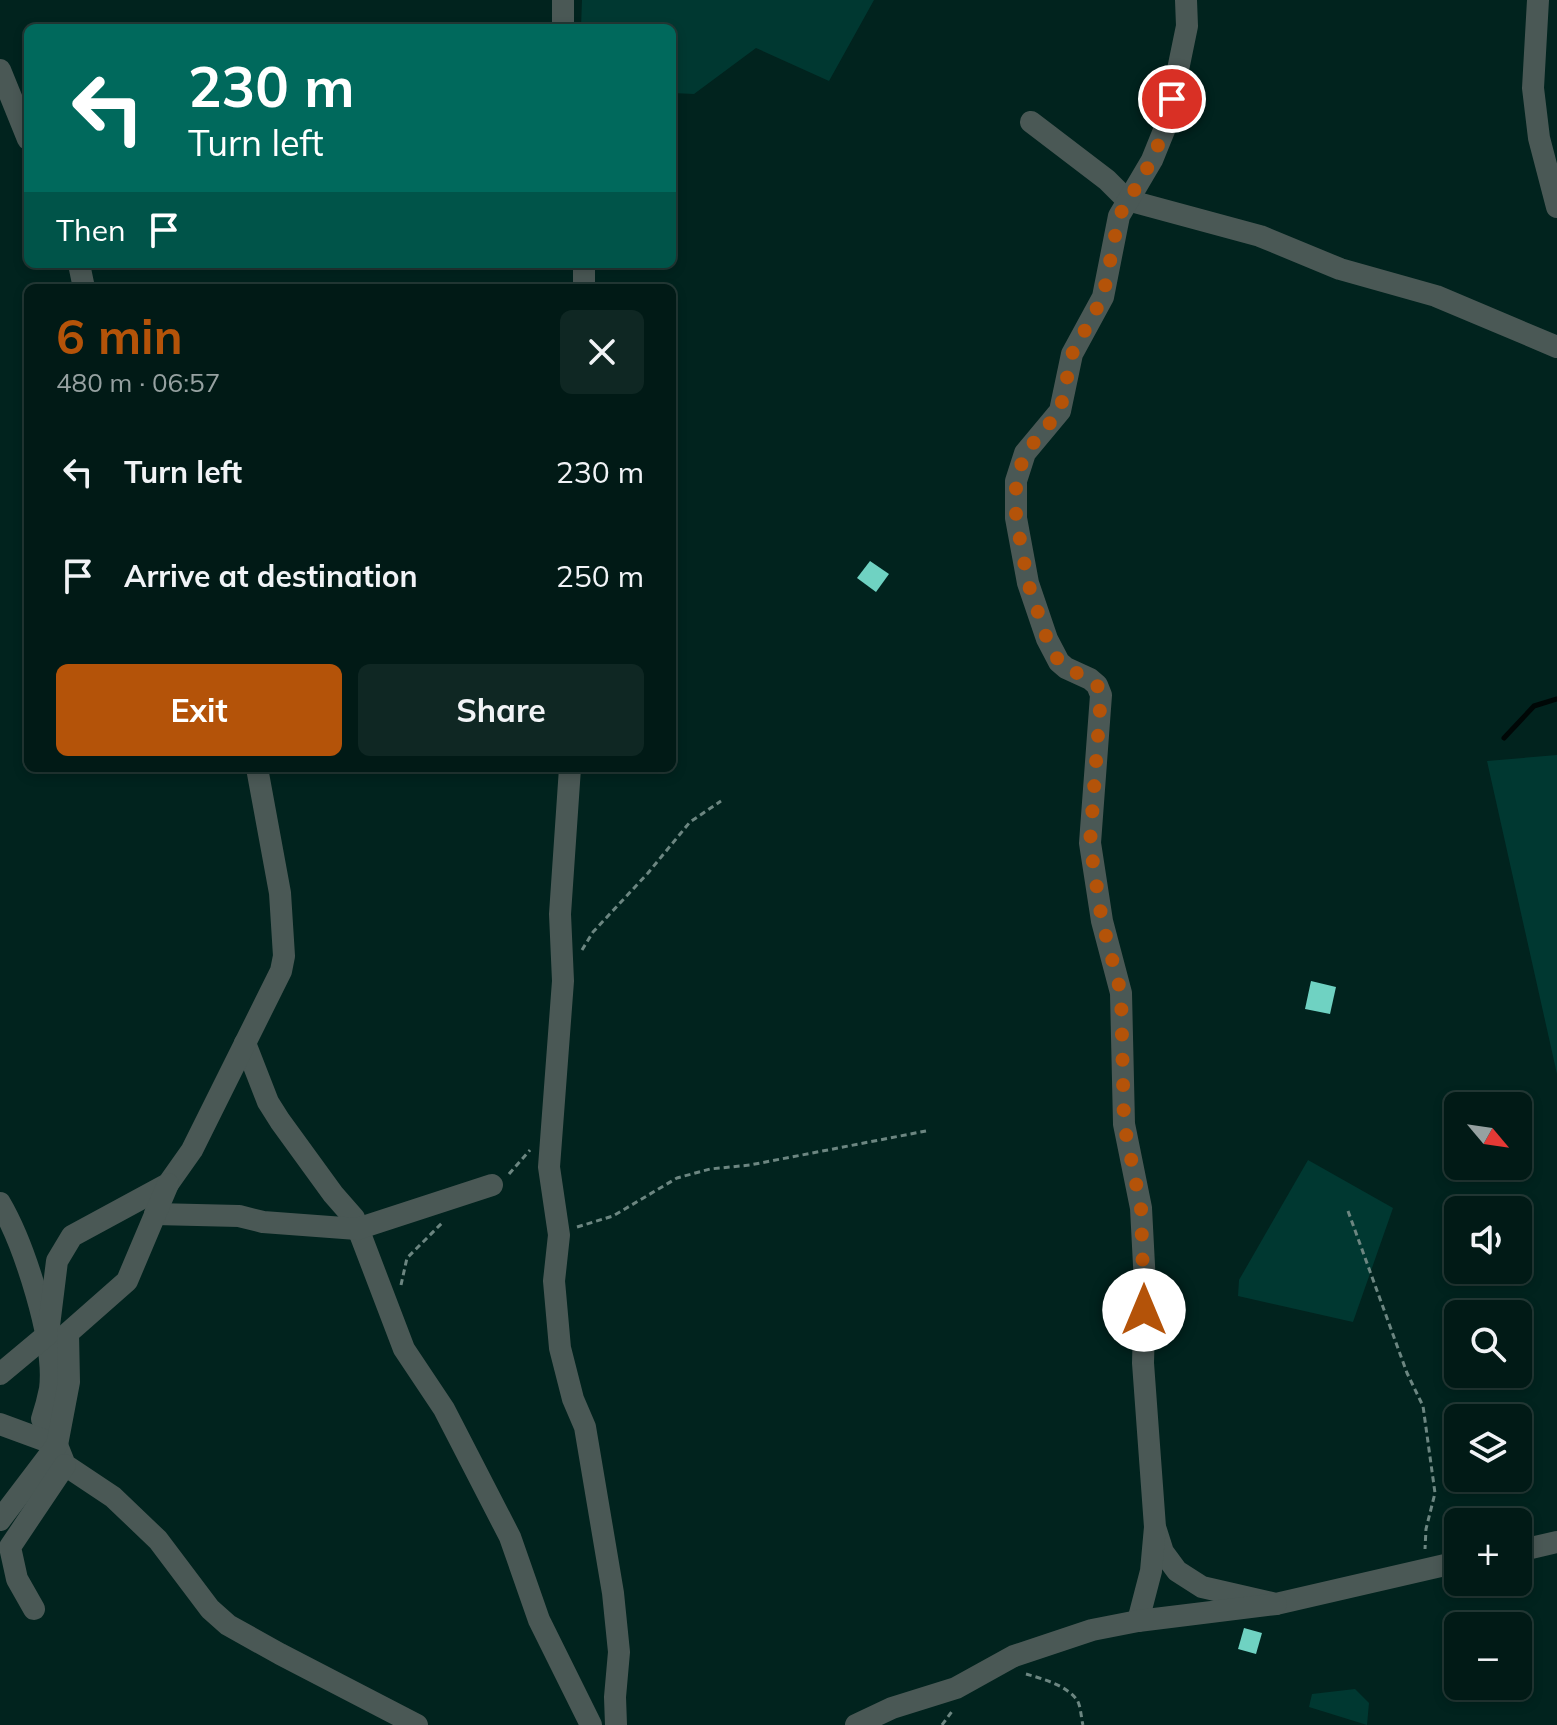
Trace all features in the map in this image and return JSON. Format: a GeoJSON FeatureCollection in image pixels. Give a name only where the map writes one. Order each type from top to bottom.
{"type":"FeatureCollection","features":[{"type":"Feature","properties":{"kind":"street"},"geometry":{"type":"LineString","coordinates":[[563,0],[563,24]]}},
{"type":"Feature","properties":{"kind":"street"},"geometry":{"type":"LineString","coordinates":[[1138,1621],[1151,1571],[1155,1527],[1143,1363],[1145,1284],[1141,1208],[1124,1124],[1121,993],[1102,921],[1090,843],[1101,695],[1090,679],[1059,662],[1047,639],[1028,583],[1016,518],[1016,481],[1025,453],[1060,411],[1072,354],[1103,297],[1119,216],[1152,160],[1167,123],[1187,26],[1186,0]]}},
{"type":"Feature","properties":{"kind":"street"},"geometry":{"type":"LineString","coordinates":[[1538,0],[1533,93],[1539,138],[1557,207]]}},
{"type":"Feature","properties":{"kind":"street"},"geometry":{"type":"LineString","coordinates":[[0,70],[24,129]]}},
{"type":"Feature","properties":{"kind":"street"},"geometry":{"type":"LineString","coordinates":[[1031,122],[1107,180],[1127,200],[1260,236],[1340,269],[1436,296],[1557,347]]}},
{"type":"Feature","properties":{"kind":"street"},"geometry":{"type":"LineString","coordinates":[[34,1609],[17,1579],[10,1547],[61,1455],[69,1382],[68,1333],[127,1281],[168,1184],[192,1150],[270,998],[284,956],[280,893],[258,772]]}},
{"type":"Feature","properties":{"kind":"street"},"geometry":{"type":"LineString","coordinates":[[570,772],[560,914],[563,981],[549,1167],[559,1235],[554,1281],[560,1348],[588,1442],[613,1593],[619,1652],[616,1725]]}},
{"type":"Feature","properties":{"kind":"street"},"geometry":{"type":"LineString","coordinates":[[245,1043],[268,1102],[333,1194],[354,1218],[404,1349],[444,1409],[510,1537],[539,1620],[591,1725]]}},
{"type":"Feature","properties":{"kind":"street"},"geometry":{"type":"LineString","coordinates":[[61,1455],[42,1419],[50,1388],[48,1334],[57,1261],[72,1236],[168,1184]]}},
{"type":"Feature","properties":{"kind":"street"},"geometry":{"type":"LineString","coordinates":[[155,1214],[239,1216],[263,1222],[357,1229],[492,1185]]}},
{"type":"Feature","properties":{"kind":"street"},"geometry":{"type":"LineString","coordinates":[[0,1203],[13,1225],[48,1334]]}},
{"type":"Feature","properties":{"kind":"street"},"geometry":{"type":"LineString","coordinates":[[0,1374],[48,1334]]}},
{"type":"Feature","properties":{"kind":"street"},"geometry":{"type":"LineString","coordinates":[[0,1424],[61,1455],[113,1497],[158,1540],[210,1609],[228,1625],[417,1725]]}},
{"type":"Feature","properties":{"kind":"street"},"geometry":{"type":"LineString","coordinates":[[0,1520],[61,1455]]}},
{"type":"Feature","properties":{"kind":"street"},"geometry":{"type":"LineString","coordinates":[[1155,1527],[1163,1552],[1177,1571],[1202,1587],[1276,1604]]}},
{"type":"Feature","properties":{"kind":"street"},"geometry":{"type":"LineString","coordinates":[[1532,1548],[1557,1542]]}},
{"type":"Feature","properties":{"kind":"street"},"geometry":{"type":"LineString","coordinates":[[856,1725],[892,1708],[956,1688],[1014,1656],[1092,1630],[1138,1621],[1276,1604],[1444,1565]]}},
{"type":"Feature","properties":{"kind":"path"},"geometry":{"type":"LineString","coordinates":[[563,981],[593,932],[690,822],[721,801]]}},
{"type":"Feature","properties":{"kind":"path"},"geometry":{"type":"LineString","coordinates":[[559,1235],[613,1216],[677,1178],[710,1169],[750,1165],[926,1131]]}},
{"type":"Feature","properties":{"kind":"path"},"geometry":{"type":"LineString","coordinates":[[1348,1211],[1407,1373],[1423,1406],[1435,1493],[1426,1529],[1424,1569]]}},
{"type":"Feature","properties":{"kind":"path"},"geometry":{"type":"LineString","coordinates":[[1020,1673],[1045,1679],[1065,1690],[1078,1702],[1083,1725]]}},
{"type":"Feature","properties":{"kind":"path"},"geometry":{"type":"LineString","coordinates":[[942,1725],[957,1705]]}},
{"type":"Feature","properties":{"kind":"green space"},"geometry":{"type":"Polygon","coordinates":[[[582,0],[874,0],[829,81],[756,48],[694,94],[676,93],[676,24],[581,24],[582,0]]]}},
{"type":"Feature","properties":{"kind":"green space"},"geometry":{"type":"Polygon","coordinates":[[[1557,755],[1557,1074],[1487,761],[1557,755]]]}},
{"type":"Feature","properties":{"kind":"green space"},"geometry":{"type":"Polygon","coordinates":[[[1308,1160],[1393,1208],[1353,1322],[1238,1296],[1239,1280],[1308,1160]]]}},
{"type":"Feature","properties":{"kind":"green space"},"geometry":{"type":"Polygon","coordinates":[[[1355,1689],[1369,1703],[1367,1725],[1309,1707],[1312,1694],[1355,1689]]]}},
{"type":"Feature","properties":{"kind":"building"},"geometry":{"type":"Polygon","coordinates":[[[870,561],[889,574],[876,592],[857,578],[870,561]]]}},
{"type":"Feature","properties":{"kind":"building"},"geometry":{"type":"Polygon","coordinates":[[[1311,981],[1336,987],[1330,1014],[1305,1009],[1311,981]]]}},
{"type":"Feature","properties":{"kind":"building"},"geometry":{"type":"Polygon","coordinates":[[[1244,1628],[1262,1633],[1256,1654],[1238,1649],[1244,1628]]]}},
{"type":"Feature","properties":{"kind":"waterway"},"geometry":{"type":"LineString","coordinates":[[1504,738],[1534,706],[1557,699]]}},
{"type":"Feature","properties":{"kind":"route"},"geometry":{"type":"LineString","coordinates":[[1144,1310],[1141,1208],[1124,1124],[1121,993],[1102,921],[1090,843],[1101,695],[1090,679],[1059,662],[1047,639],[1028,583],[1016,518],[1016,481],[1025,453],[1060,411],[1072,354],[1103,297],[1119,216],[1152,160],[1167,123],[1172,99]]}}]}
